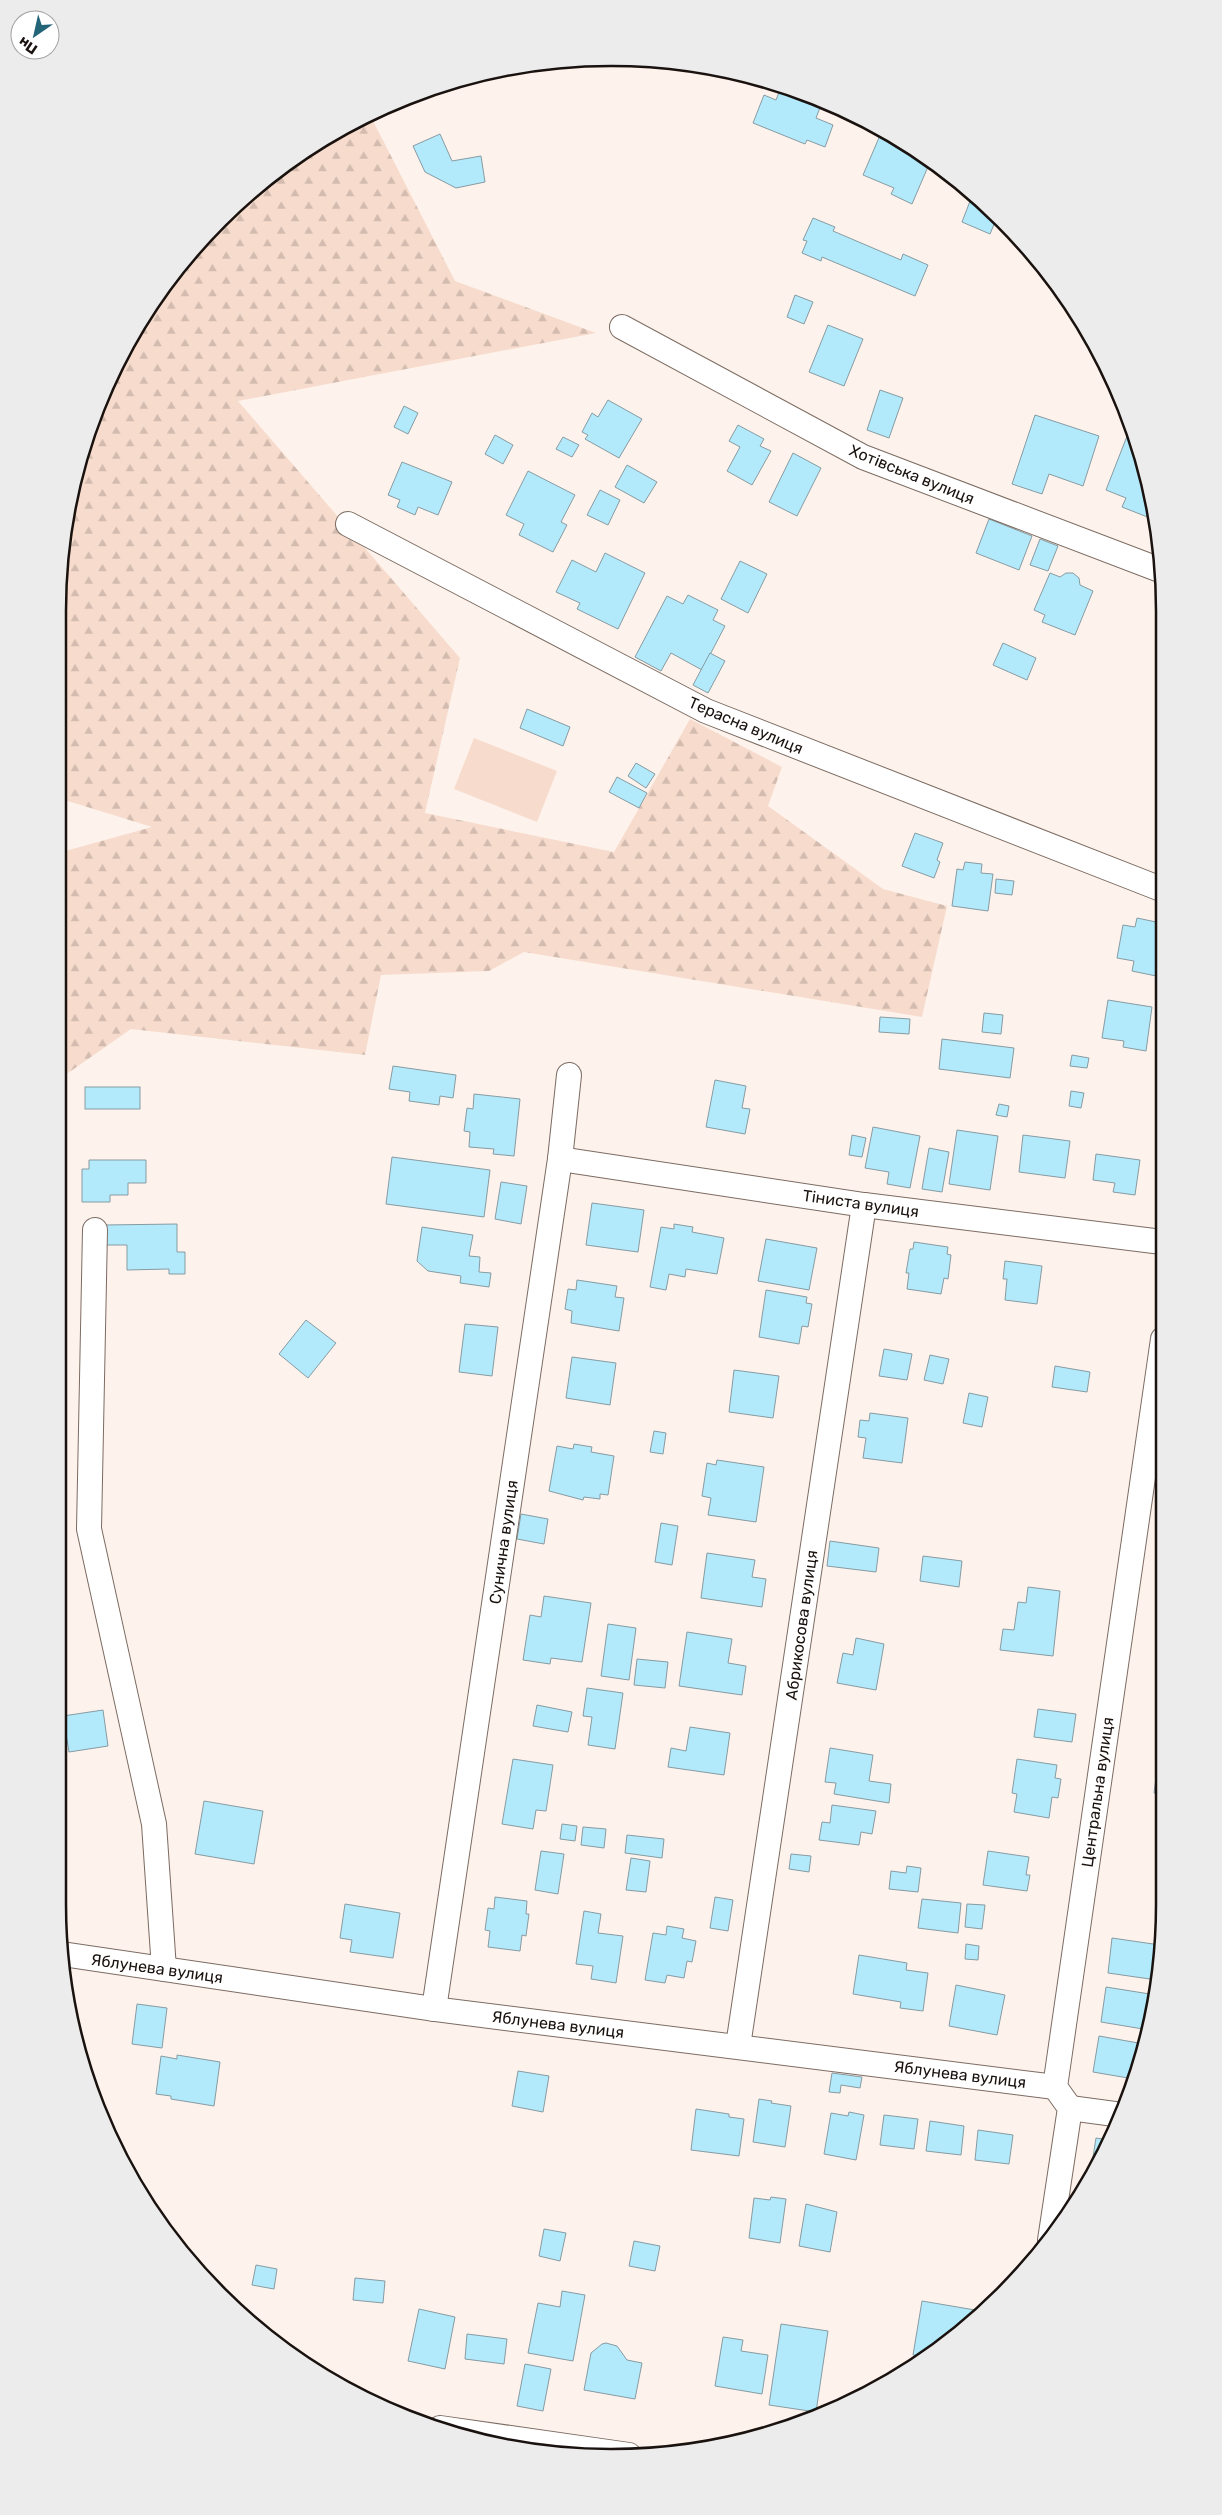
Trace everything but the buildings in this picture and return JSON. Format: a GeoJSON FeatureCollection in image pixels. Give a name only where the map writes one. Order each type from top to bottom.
{"type":"FeatureCollection","features":[{"type":"Feature","properties":{"kind":"street","name":"Хотівська вулиця"},"geometry":{"type":"LineString","coordinates":[[622,327],[863,457],[1154,568]]}},
{"type":"Feature","properties":{"kind":"street","name":"Терасна вулиця"},"geometry":{"type":"LineString","coordinates":[[348,524],[706,711],[1156,887]]}},
{"type":"Feature","properties":{"kind":"street","name":"Сунична вулиця"},"geometry":{"type":"LineString","coordinates":[[434,2009],[560,1159],[569,1075]]}},
{"type":"Feature","properties":{"kind":"street","name":"Тіниста вулиця"},"geometry":{"type":"LineString","coordinates":[[560,1159],[864,1204],[1156,1241]]}},
{"type":"Feature","properties":{"kind":"street","name":"Абрикосова вулиця"},"geometry":{"type":"LineString","coordinates":[[738,2046],[864,1204]]}},
{"type":"Feature","properties":{"kind":"street"},"geometry":{"type":"LineString","coordinates":[[95,1230],[89,1529],[154,1824],[164,1969]]}},
{"type":"Feature","properties":{"kind":"street","name":"Центральна вулиця"},"geometry":{"type":"LineString","coordinates":[[1055,2086],[1156,1381]]}},
{"type":"Feature","properties":{"kind":"street","name":"Яблунева вулиця"},"geometry":{"type":"LineString","coordinates":[[69,1955],[434,2009],[1055,2086]]}},
{"type":"Feature","properties":{"kind":"street"},"geometry":{"type":"LineString","coordinates":[[1053,2223],[1070,2108],[1055,2086]]}},
{"type":"Feature","properties":{"kind":"street"},"geometry":{"type":"LineString","coordinates":[[1070,2108],[1113,2114]]}},
{"type":"Feature","properties":{"kind":"street"},"geometry":{"type":"LineString","coordinates":[[497,2436],[581,2448]]}},
{"type":"Feature","properties":{"kind":"green space"},"geometry":{"type":"Polygon","coordinates":[[[373,121],[455,281],[596,333],[238,401],[460,658],[425,813],[614,852],[690,719],[782,767],[768,806],[883,889],[947,906],[922,1017],[524,952],[489,971],[381,975],[365,1055],[131,1029],[66,1074],[66,851],[152,827],[66,800],[67,575],[77,505],[95,436],[122,370],[139,339],[158,308],[201,252],[252,201],[279,179],[308,158],[373,121]]]}},
{"type":"Feature","properties":{"kind":"green space"},"geometry":{"type":"Polygon","coordinates":[[[474,738],[557,771],[537,822],[454,789],[474,738]]]}}]}
